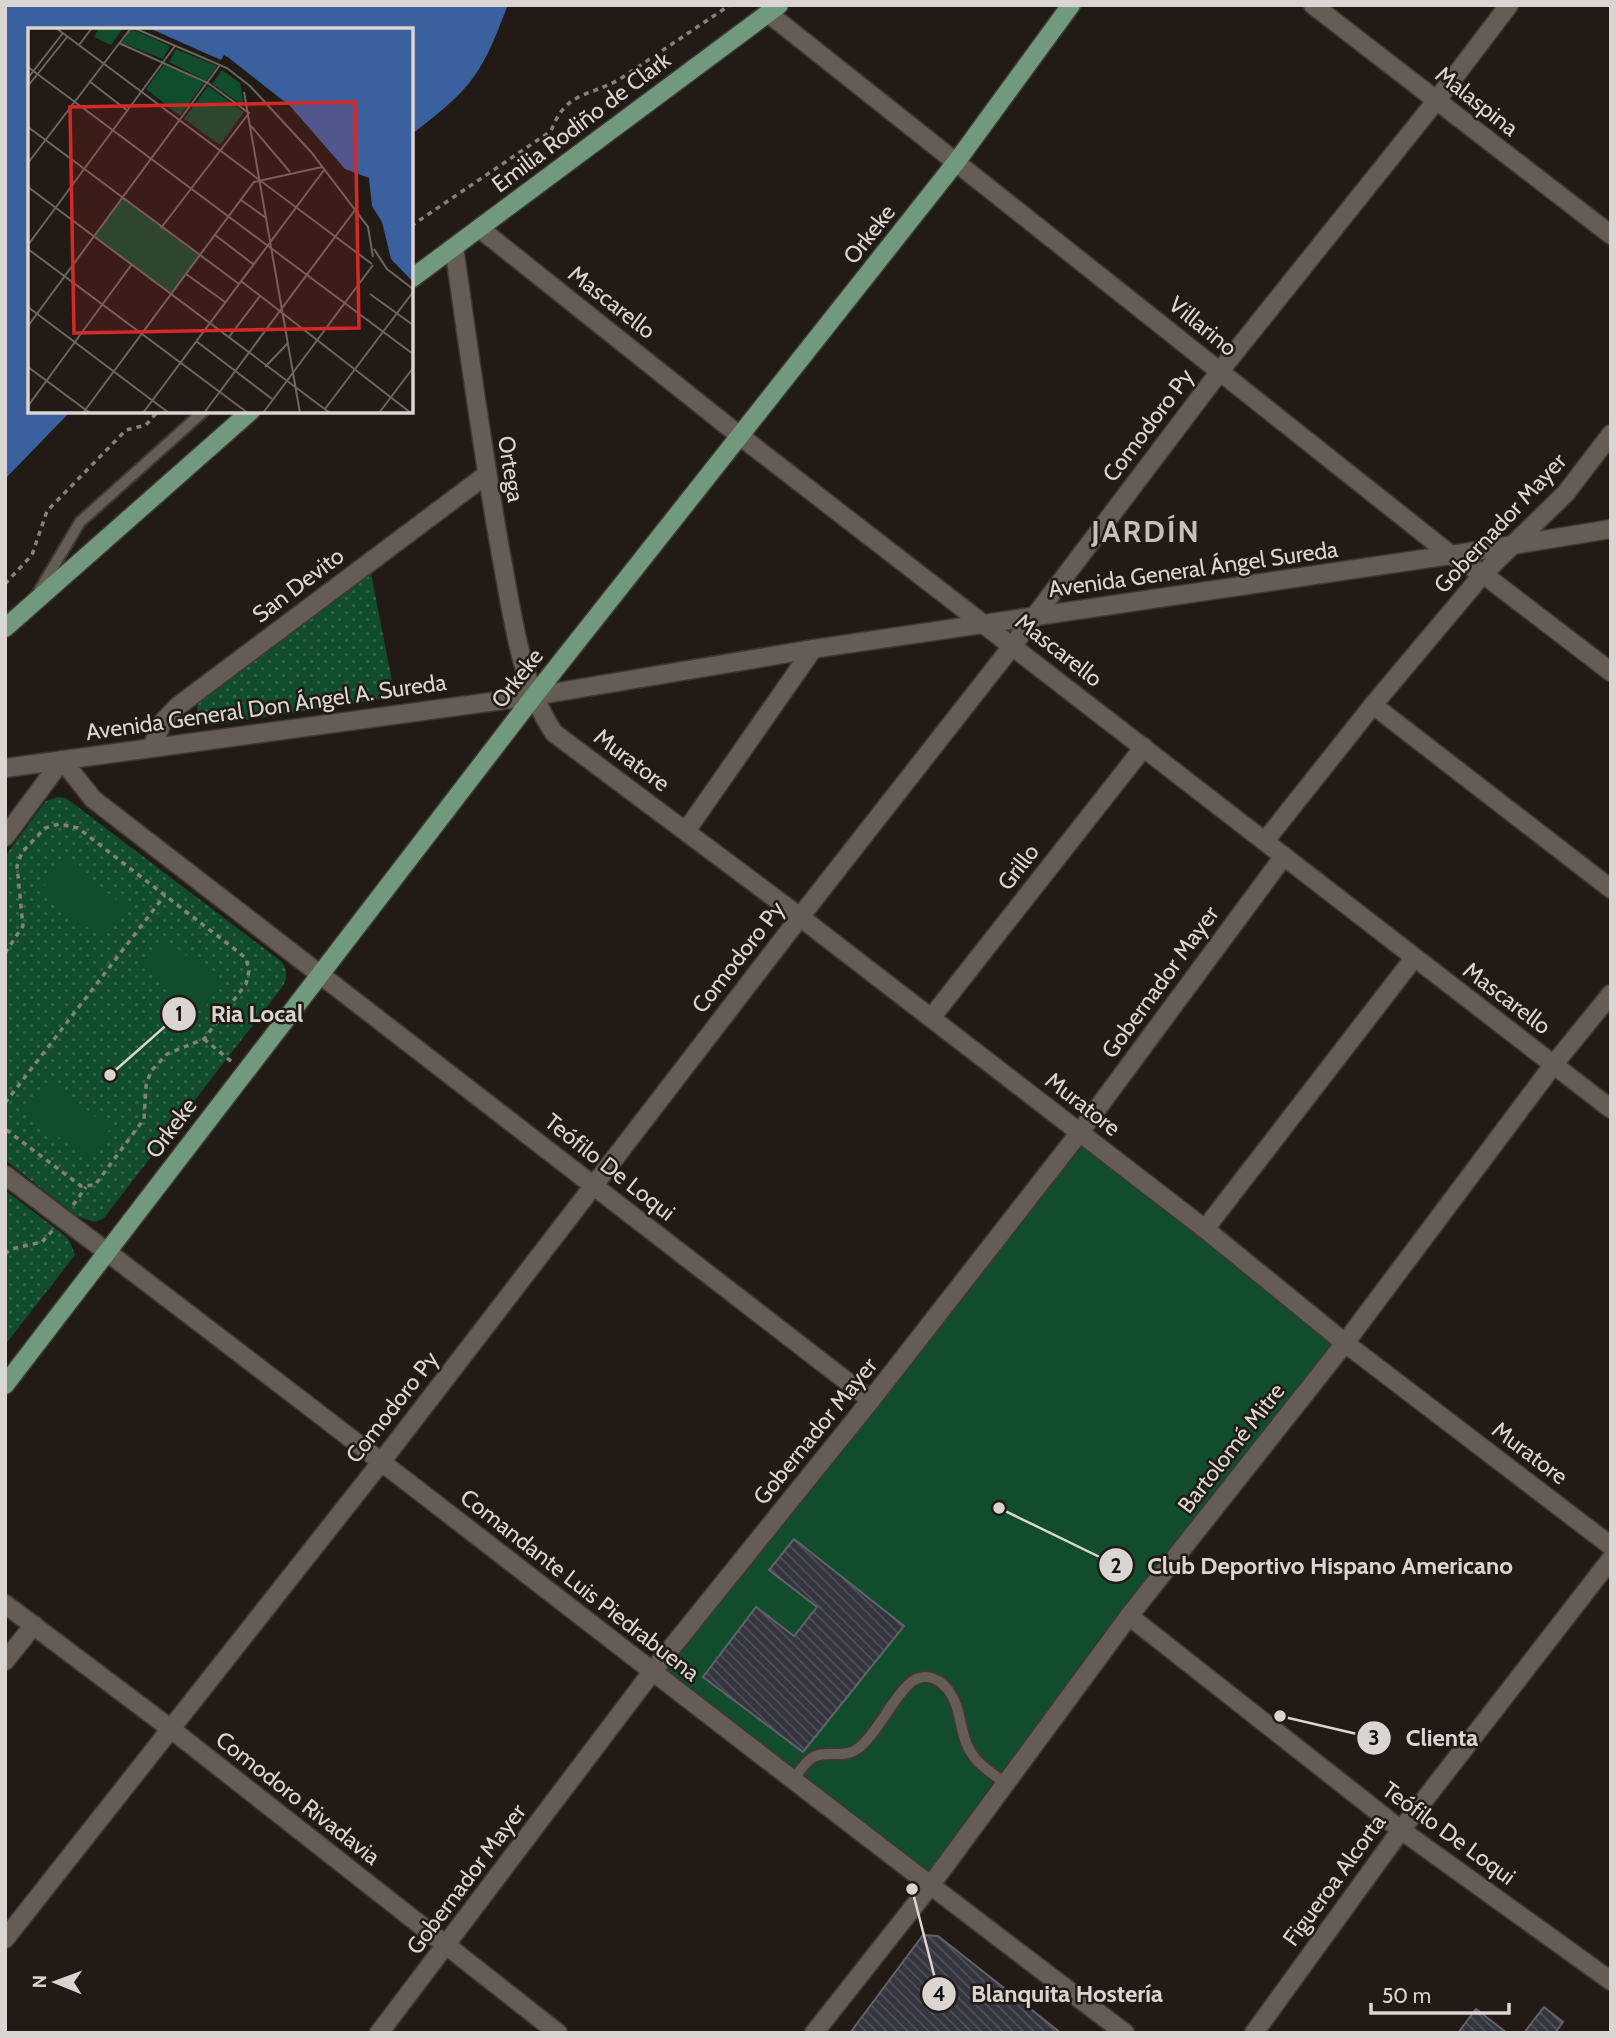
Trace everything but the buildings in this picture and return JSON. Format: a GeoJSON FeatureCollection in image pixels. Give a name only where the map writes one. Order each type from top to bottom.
{"type":"FeatureCollection","features":[{"type":"Feature","properties":{"kind":"main road","name":"Orkeke"},"geometry":{"type":"LineString","coordinates":[[5,1385],[534,696],[957,161],[1072,5]]}},
{"type":"Feature","properties":{"kind":"main road","name":"Emilia Rodiño de Clark"},"geometry":{"type":"LineString","coordinates":[[413,278],[774,9]]}},
{"type":"Feature","properties":{"kind":"main road"},"geometry":{"type":"LineString","coordinates":[[5,628],[249,413]]}},
{"type":"Feature","properties":{"kind":"street","name":"Malaspina"},"geometry":{"type":"LineString","coordinates":[[1313,5],[1611,234]]}},
{"type":"Feature","properties":{"kind":"street","name":"Comodoro Py"},"geometry":{"type":"LineString","coordinates":[[5,1939],[382,1461],[800,917],[1013,645],[1220,371],[1436,101],[1509,5]]}},
{"type":"Feature","properties":{"kind":"street","name":"Villarino"},"geometry":{"type":"LineString","coordinates":[[774,9],[957,161],[1451,555],[1483,574],[1611,672]]}},
{"type":"Feature","properties":{"kind":"street","name":"Mascarello"},"geometry":{"type":"LineString","coordinates":[[479,228],[740,436],[1611,1109]]}},
{"type":"Feature","properties":{"kind":"street","name":"Ortega"},"geometry":{"type":"LineString","coordinates":[[454,247],[486,475],[518,645],[534,696]]}},
{"type":"Feature","properties":{"kind":"street","name":"Gobernador Mayer"},"geometry":{"type":"LineString","coordinates":[[1265,841],[1373,705],[1483,574],[1566,493],[1611,434]]}},
{"type":"Feature","properties":{"kind":"street","name":"San Devito"},"geometry":{"type":"LineString","coordinates":[[152,747],[162,723],[178,706],[486,475]]}},
{"type":"Feature","properties":{"kind":"street","name":"Avenida General Ángel Sureda"},"geometry":{"type":"LineString","coordinates":[[534,696],[813,649],[1611,529]]}},
{"type":"Feature","properties":{"kind":"street"},"geometry":{"type":"LineString","coordinates":[[686,831],[813,649]]}},
{"type":"Feature","properties":{"kind":"street","name":"Avenida General Don Ángel A. Sureda"},"geometry":{"type":"LineString","coordinates":[[5,768],[534,696]]}},
{"type":"Feature","properties":{"kind":"street","name":"Muratore"},"geometry":{"type":"LineString","coordinates":[[534,696],[554,733],[1080,1132],[1345,1343],[1611,1546]]}},
{"type":"Feature","properties":{"kind":"street"},"geometry":{"type":"LineString","coordinates":[[1373,705],[1611,889]]}},
{"type":"Feature","properties":{"kind":"street","name":"Grillo"},"geometry":{"type":"LineString","coordinates":[[931,1018],[1144,747]]}},
{"type":"Feature","properties":{"kind":"street"},"geometry":{"type":"LineString","coordinates":[[5,837],[61,760]]}},
{"type":"Feature","properties":{"kind":"street","name":"Teófilo De Loqui"},"geometry":{"type":"LineString","coordinates":[[61,760],[93,799],[871,1400]]}},
{"type":"Feature","properties":{"kind":"street","name":"Gobernador Mayer"},"geometry":{"type":"LineString","coordinates":[[379,2033],[652,1672],[871,1400],[1080,1132],[1284,856]]}},
{"type":"Feature","properties":{"kind":"street"},"geometry":{"type":"LineString","coordinates":[[1205,1229],[1414,958]]}},
{"type":"Feature","properties":{"kind":"street","name":"Bartolomé Mitre"},"geometry":{"type":"LineString","coordinates":[[814,2033],[930,1886],[1129,1616],[1345,1343],[1554,1064],[1611,994]]}},
{"type":"Feature","properties":{"kind":"street","name":"Comandante Luis Piedrabuena"},"geometry":{"type":"LineString","coordinates":[[5,1175],[382,1461],[652,1672],[1125,2033]]}},
{"type":"Feature","properties":{"kind":"street","name":"Figueroa Alcorta"},"geometry":{"type":"LineString","coordinates":[[1254,2033],[1401,1830],[1611,1559]]}},
{"type":"Feature","properties":{"kind":"street","name":"Comodoro Rivadavia"},"geometry":{"type":"LineString","coordinates":[[5,1604],[172,1729],[558,2033]]}},
{"type":"Feature","properties":{"kind":"street","name":"Teófilo De Loqui"},"geometry":{"type":"LineString","coordinates":[[1129,1616],[1401,1830],[1611,1981]]}},
{"type":"Feature","properties":{"kind":"street"},"geometry":{"type":"LineString","coordinates":[[5,1661],[34,1625]]}},
{"type":"Feature","properties":{"kind":"lane"},"geometry":{"type":"LineString","coordinates":[[28,609],[80,522],[202,413]]}},
{"type":"Feature","properties":{"kind":"lane"},"geometry":{"type":"LineString","coordinates":[[793,1780],[806,1763],[817,1755],[845,1755],[858,1749],[907,1686],[916,1679],[930,1676],[940,1681],[953,1697],[968,1749],[980,1764],[1006,1783]]}},
{"type":"Feature","properties":{"kind":"path"},"geometry":{"type":"LineString","coordinates":[[413,225],[551,131],[560,112],[577,96],[607,87],[730,5]]}},
{"type":"Feature","properties":{"kind":"path"},"geometry":{"type":"LineString","coordinates":[[5,584],[32,555],[47,511],[126,430],[146,425],[156,413]]}},
{"type":"Feature","properties":{"kind":"path"},"geometry":{"type":"LineString","coordinates":[[5,953],[23,926],[17,866],[22,852],[45,828],[60,824],[78,828],[246,958],[249,971],[246,984],[204,1039],[167,1054],[151,1071],[146,1086],[144,1119],[94,1185],[81,1186],[5,1129]]}},
{"type":"Feature","properties":{"kind":"path"},"geometry":{"type":"LineString","coordinates":[[5,1103],[164,895]]}},
{"type":"Feature","properties":{"kind":"path"},"geometry":{"type":"LineString","coordinates":[[204,1039],[244,1072]]}},
{"type":"Feature","properties":{"kind":"green space"},"geometry":{"type":"Polygon","coordinates":[[[371,573],[395,697],[212,725],[201,722],[197,709],[202,696],[371,573]]]}},
{"type":"Feature","properties":{"kind":"green space"},"geometry":{"type":"Polygon","coordinates":[[[58,797],[66,798],[282,962],[286,973],[286,980],[280,990],[103,1219],[94,1222],[77,1216],[5,1160],[5,856],[46,801],[58,797]]]}},
{"type":"Feature","properties":{"kind":"green space"},"geometry":{"type":"Polygon","coordinates":[[[63,860],[125,906],[102,938],[40,892],[63,860]]]}},
{"type":"Feature","properties":{"kind":"green space"},"geometry":{"type":"Polygon","coordinates":[[[162,937],[223,983],[201,1012],[140,966],[162,937]]]}},
{"type":"Feature","properties":{"kind":"green space"},"geometry":{"type":"Polygon","coordinates":[[[50,1082],[111,1128],[88,1159],[27,1113],[50,1082]]]}},
{"type":"Feature","properties":{"kind":"green space"},"geometry":{"type":"Polygon","coordinates":[[[1080,1132],[1345,1343],[930,1886],[652,1672],[1080,1132]]]}},
{"type":"Feature","properties":{"kind":"green space"},"geometry":{"type":"Polygon","coordinates":[[[5,1190],[64,1235],[75,1255],[5,1345],[5,1190]]]}},
{"type":"Feature","properties":{"kind":"water"},"geometry":{"type":"Polygon","coordinates":[[[5,5],[508,5],[485,59],[469,84],[413,133],[413,28],[28,28],[28,413],[69,413],[5,479],[5,5]]]}},
{"type":"Feature","properties":{"kind":"place","name":"Ria Local"},"geometry":{"type":"Point","coordinates":[110,1075]}},
{"type":"Feature","properties":{"kind":"place","name":"Club Deportivo Hispano Americano"},"geometry":{"type":"Point","coordinates":[999,1508]}},
{"type":"Feature","properties":{"kind":"place","name":"Clienta"},"geometry":{"type":"Point","coordinates":[1280,1716]}},
{"type":"Feature","properties":{"kind":"place","name":"Blanquita Hostería"},"geometry":{"type":"Point","coordinates":[912,1889]}},
{"type":"Feature","properties":{"kind":"district","name":"JARDÍN"},"geometry":{"type":"Point","coordinates":[1146,531]}}]}
